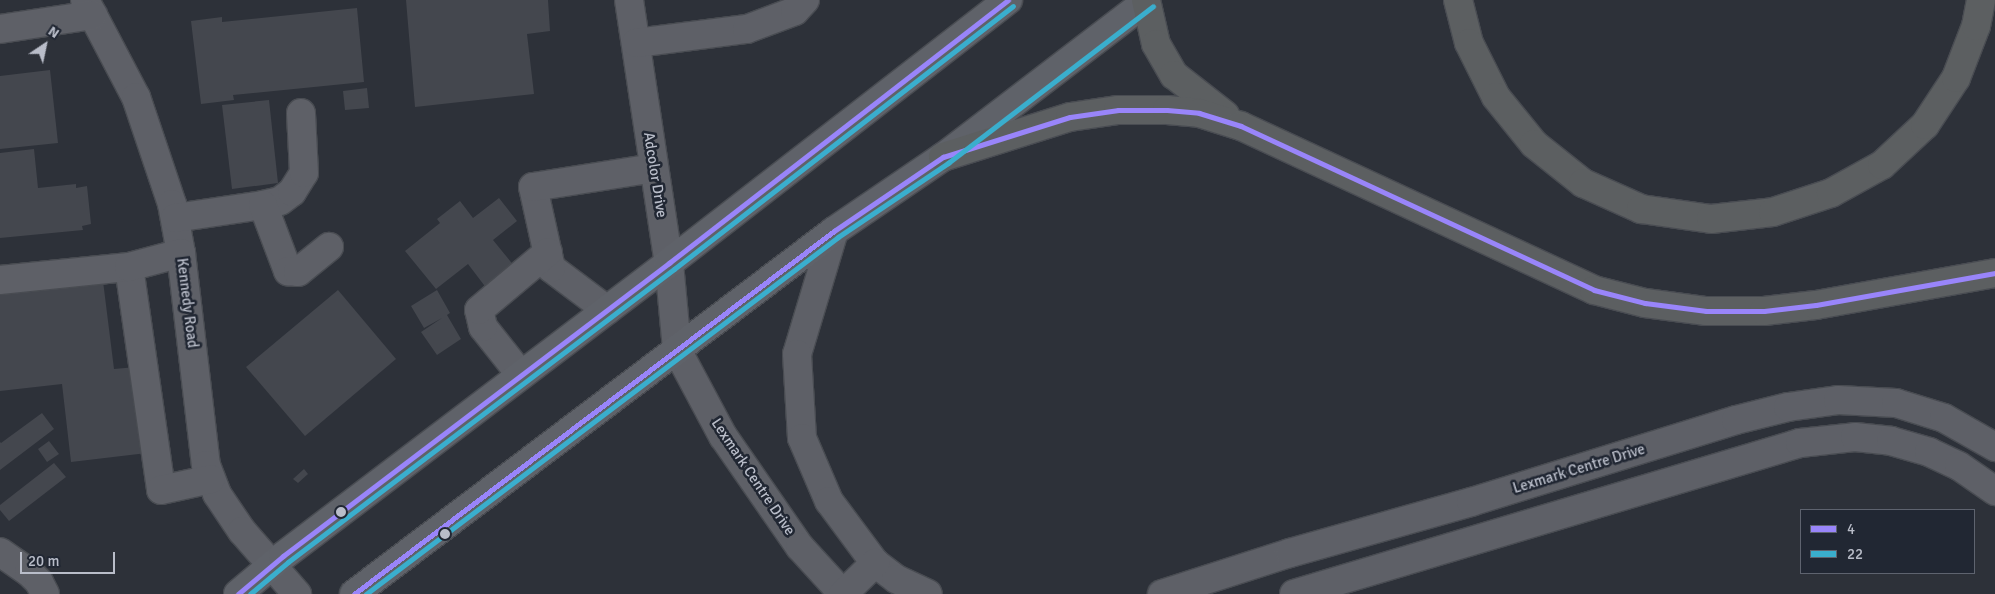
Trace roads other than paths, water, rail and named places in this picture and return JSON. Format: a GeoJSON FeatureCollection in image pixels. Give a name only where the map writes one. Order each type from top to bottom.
{"type":"FeatureCollection","features":[{"type":"Feature","properties":{"kind":"highway"},"geometry":{"type":"LineString","coordinates":[[1146,0],[1156,44],[1174,75],[1202,99],[1241,126]]}},
{"type":"Feature","properties":{"kind":"highway"},"geometry":{"type":"LineString","coordinates":[[1458,0],[1469,43],[1496,97],[1534,144],[1582,183],[1641,209],[1711,219],[1774,212],[1831,193],[1882,165],[1925,125],[1956,78],[1976,26],[1981,0]]}},
{"type":"Feature","properties":{"kind":"highway"},"geometry":{"type":"LineString","coordinates":[[943,157],[1070,117],[1118,110],[1167,110],[1199,113],[1241,126],[1594,290],[1646,303],[1706,311],[1764,311],[1816,306],[1995,273]]}},
{"type":"Feature","properties":{"kind":"main road"},"geometry":{"type":"LineString","coordinates":[[238,594],[1008,0]]}},
{"type":"Feature","properties":{"kind":"main road"},"geometry":{"type":"LineString","coordinates":[[354,594],[834,231],[943,157],[1146,0]]}},
{"type":"Feature","properties":{"kind":"street","name":"Adcolor Drive"},"geometry":{"type":"LineString","coordinates":[[629,0],[669,263],[677,350]]}},
{"type":"Feature","properties":{"kind":"street"},"geometry":{"type":"LineString","coordinates":[[636,43],[747,29],[794,11],[805,0]]}},
{"type":"Feature","properties":{"kind":"street"},"geometry":{"type":"LineString","coordinates":[[0,29],[89,7]]}},
{"type":"Feature","properties":{"kind":"street","name":"Kennedy Road"},"geometry":{"type":"LineString","coordinates":[[89,7],[136,97],[158,156],[175,218],[181,253],[206,465],[217,494],[242,532],[297,594]]}},
{"type":"Feature","properties":{"kind":"street"},"geometry":{"type":"LineString","coordinates":[[175,218],[263,205],[280,201],[292,192],[304,173],[301,113]]}},
{"type":"Feature","properties":{"kind":"street"},"geometry":{"type":"LineString","coordinates":[[607,310],[551,268],[533,187],[654,168]]}},
{"type":"Feature","properties":{"kind":"street"},"geometry":{"type":"LineString","coordinates":[[263,205],[288,271],[298,272],[329,247]]}},
{"type":"Feature","properties":{"kind":"street"},"geometry":{"type":"LineString","coordinates":[[834,231],[797,354],[802,438],[829,501],[874,563],[896,579],[928,594]]}},
{"type":"Feature","properties":{"kind":"street"},"geometry":{"type":"LineString","coordinates":[[521,375],[483,327],[479,310],[548,252]]}},
{"type":"Feature","properties":{"kind":"street"},"geometry":{"type":"LineString","coordinates":[[0,280],[129,267],[181,253]]}},
{"type":"Feature","properties":{"kind":"street"},"geometry":{"type":"LineString","coordinates":[[129,267],[161,490],[212,479]]}},
{"type":"Feature","properties":{"kind":"street","name":"Lexmark Centre Drive"},"geometry":{"type":"LineString","coordinates":[[677,350],[722,436],[800,547],[843,594]]}},
{"type":"Feature","properties":{"kind":"street","name":"Lexmark Centre Drive"},"geometry":{"type":"LineString","coordinates":[[1162,594],[1290,553],[1462,505],[1736,420],[1788,407],[1838,400],[1896,403],[1944,418],[1995,446]]}},
{"type":"Feature","properties":{"kind":"street"},"geometry":{"type":"LineString","coordinates":[[1294,594],[1800,443],[1855,437],[1891,441],[1930,452],[1959,466],[1995,491]]}},
{"type":"Feature","properties":{"kind":"street"},"geometry":{"type":"LineString","coordinates":[[0,552],[29,572],[39,582],[45,594]]}},
{"type":"Feature","properties":{"kind":"street"},"geometry":{"type":"LineString","coordinates":[[843,594],[874,563]]}}]}
